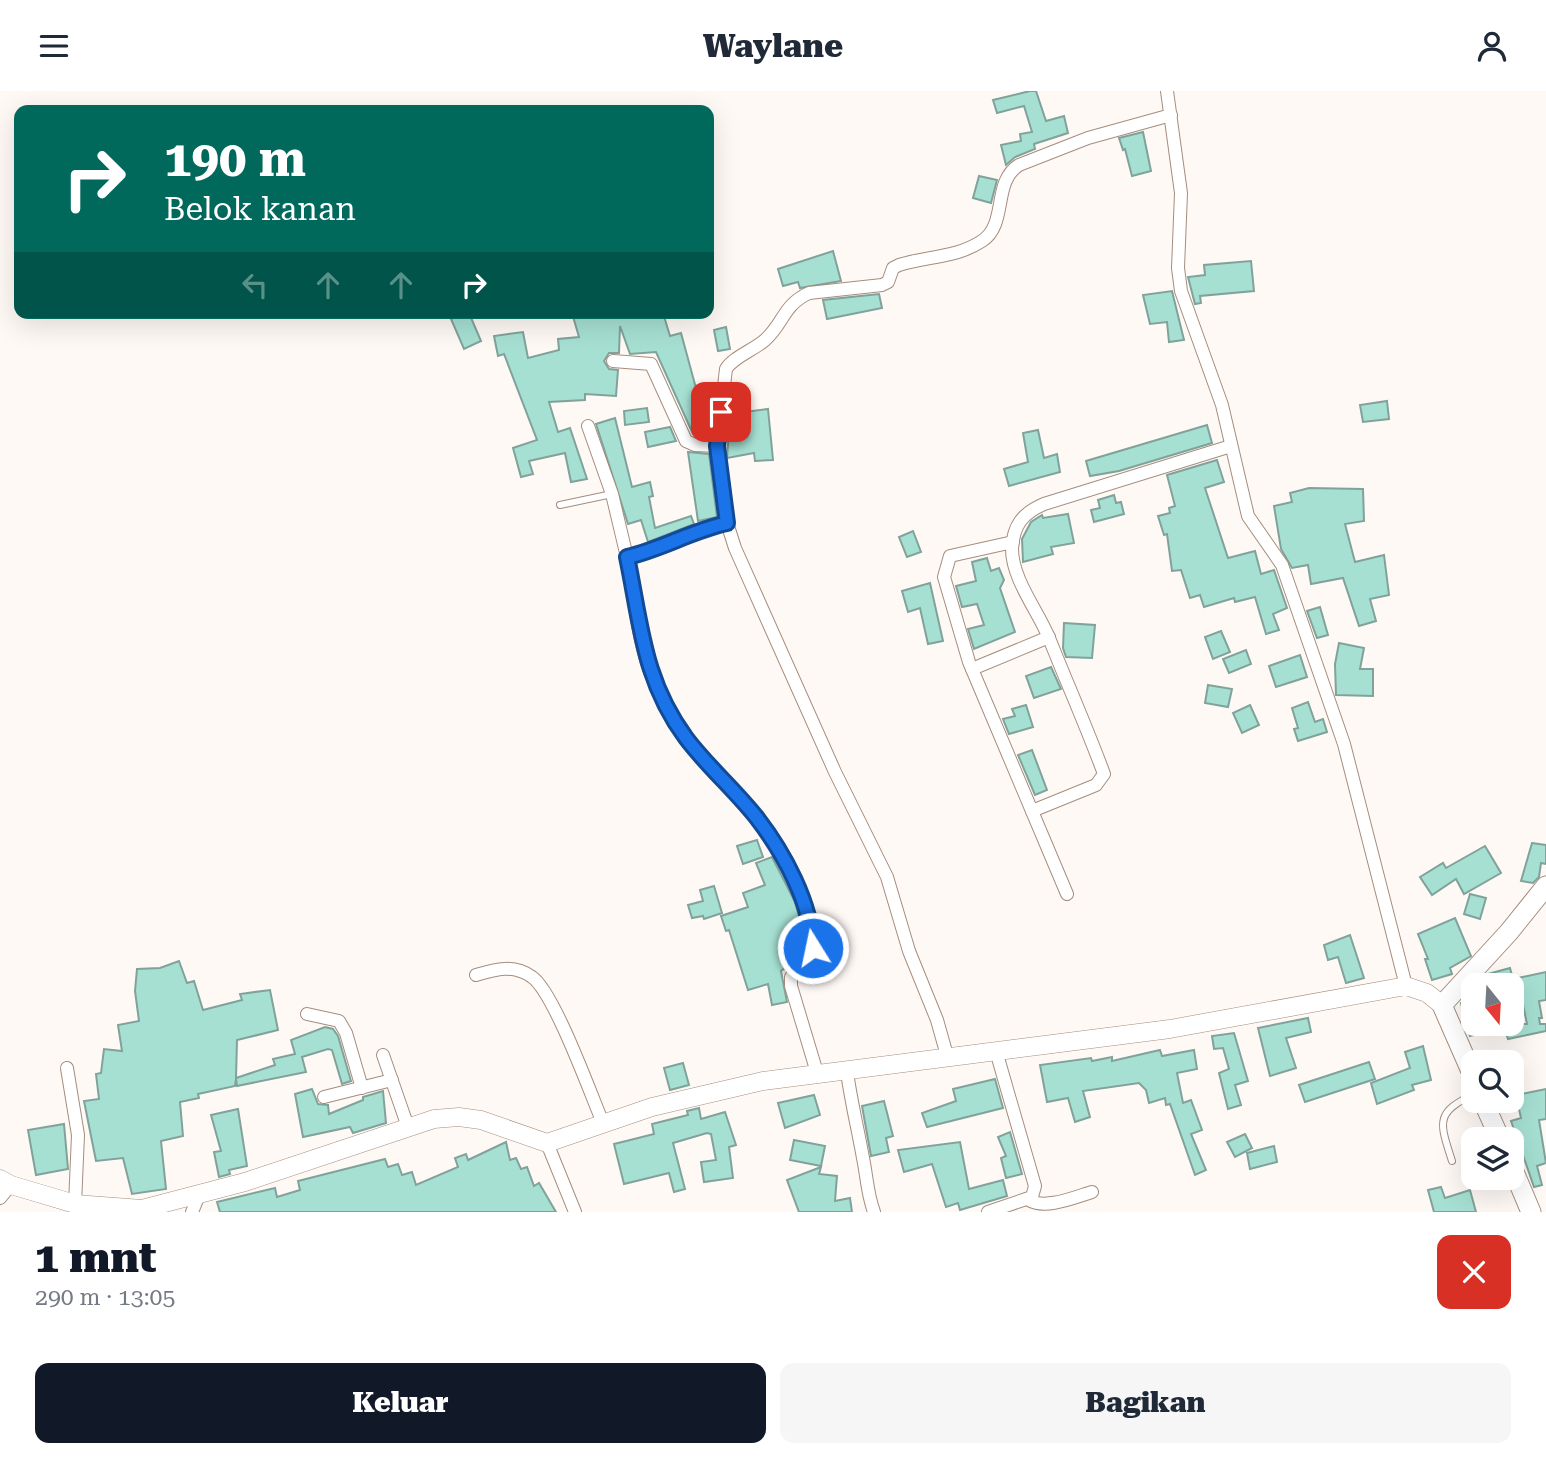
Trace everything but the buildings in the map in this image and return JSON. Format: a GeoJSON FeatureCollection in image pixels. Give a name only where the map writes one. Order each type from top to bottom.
{"type":"FeatureCollection","features":[{"type":"Feature","properties":{"kind":"main road"},"geometry":{"type":"LineString","coordinates":[[1462,1050],[1442,1005],[1509,932],[1546,886]]}},
{"type":"Feature","properties":{"kind":"main road"},"geometry":{"type":"LineString","coordinates":[[1522,1190],[1531,1212]]}},
{"type":"Feature","properties":{"kind":"street"},"geometry":{"type":"LineString","coordinates":[[1167,91],[1181,193],[1178,237],[1181,291],[1222,405],[1248,516],[1282,565],[1344,744],[1406,986]]}},
{"type":"Feature","properties":{"kind":"street"},"geometry":{"type":"LineString","coordinates":[[948,1059],[937,1020],[909,951],[887,877],[754,596],[727,523],[717,446],[728,365],[766,339],[792,302],[809,293],[882,285],[888,282],[893,268],[899,265],[957,255],[988,236],[994,227],[1009,171],[1031,158],[1088,138],[1171,115]]}},
{"type":"Feature","properties":{"kind":"street"},"geometry":{"type":"LineString","coordinates":[[613,361],[651,364],[686,441],[695,445],[717,446]]}},
{"type":"Feature","properties":{"kind":"street"},"geometry":{"type":"LineString","coordinates":[[589,426],[612,494],[627,557],[644,653],[654,683],[685,737],[757,817],[787,867],[812,925],[813,948],[805,966],[792,977],[791,986],[818,1076]]}},
{"type":"Feature","properties":{"kind":"street"},"geometry":{"type":"LineString","coordinates":[[1031,811],[1096,785],[1104,774],[1049,637],[1015,566],[1013,542],[1019,522],[1033,509],[1231,446]]}},
{"type":"Feature","properties":{"kind":"street"},"geometry":{"type":"LineString","coordinates":[[627,557],[670,545],[699,530],[727,523]]}},
{"type":"Feature","properties":{"kind":"street"},"geometry":{"type":"LineString","coordinates":[[1013,542],[961,551],[947,561],[944,577],[972,669],[1067,894]]}},
{"type":"Feature","properties":{"kind":"street"},"geometry":{"type":"LineString","coordinates":[[972,669],[1049,637]]}},
{"type":"Feature","properties":{"kind":"street"},"geometry":{"type":"LineString","coordinates":[[476,975],[508,967],[534,978],[544,991],[562,1028],[603,1123]]}},
{"type":"Feature","properties":{"kind":"street"},"geometry":{"type":"LineString","coordinates":[[4,1188],[65,1205],[142,1209],[200,1195],[408,1127],[459,1117],[481,1120],[547,1143],[652,1107],[763,1081],[1170,1029],[1406,986],[1427,993],[1442,1005]]}},
{"type":"Feature","properties":{"kind":"street"},"geometry":{"type":"LineString","coordinates":[[307,1014],[339,1021],[346,1033],[362,1088]]}},
{"type":"Feature","properties":{"kind":"street"},"geometry":{"type":"LineString","coordinates":[[988,1212],[1029,1199],[1035,1187],[996,1051]]}},
{"type":"Feature","properties":{"kind":"street"},"geometry":{"type":"LineString","coordinates":[[383,1055],[408,1127]]}},
{"type":"Feature","properties":{"kind":"street"},"geometry":{"type":"LineString","coordinates":[[65,1205],[78,1135],[67,1068]]}},
{"type":"Feature","properties":{"kind":"street"},"geometry":{"type":"LineString","coordinates":[[847,1072],[854,1123],[863,1157],[864,1184],[874,1212]]}},
{"type":"Feature","properties":{"kind":"street"},"geometry":{"type":"LineString","coordinates":[[324,1097],[392,1080]]}},
{"type":"Feature","properties":{"kind":"street"},"geometry":{"type":"LineString","coordinates":[[547,1143],[575,1212]]}},
{"type":"Feature","properties":{"kind":"street"},"geometry":{"type":"LineString","coordinates":[[1029,1199],[1037,1204],[1048,1203],[1092,1192]]}},
{"type":"Feature","properties":{"kind":"street"},"geometry":{"type":"LineString","coordinates":[[192,1212],[200,1195]]}},
{"type":"Feature","properties":{"kind":"lane"},"geometry":{"type":"LineString","coordinates":[[560,505],[612,494]]}},
{"type":"Feature","properties":{"kind":"lane"},"geometry":{"type":"LineString","coordinates":[[1452,1161],[1443,1132],[1442,1118],[1448,1109],[1461,1102]]}},
{"type":"Feature","properties":{"kind":"route"},"geometry":{"type":"LineString","coordinates":[[721,412],[717,446],[727,523],[682,535],[670,545],[627,557],[644,653],[654,683],[685,737],[757,817],[771,839],[787,867],[812,925],[813,948]]}}]}
